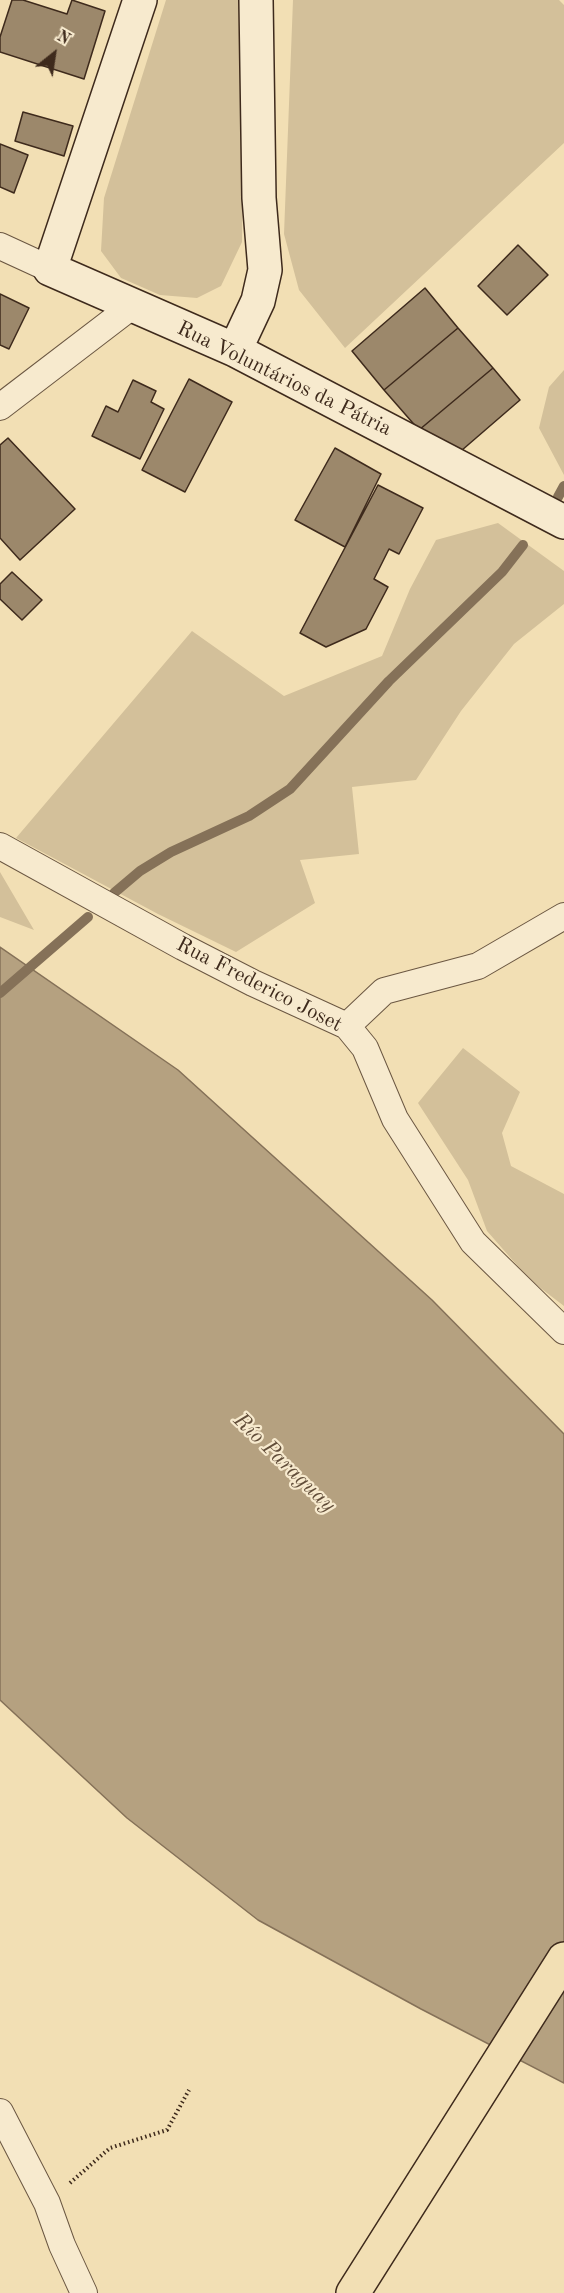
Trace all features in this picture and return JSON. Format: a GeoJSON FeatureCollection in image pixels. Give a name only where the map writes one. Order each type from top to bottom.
{"type":"FeatureCollection","features":[{"type":"Feature","properties":{"kind":"main road"},"geometry":{"type":"LineString","coordinates":[[50,269],[140,0]]}},
{"type":"Feature","properties":{"kind":"main road"},"geometry":{"type":"LineString","coordinates":[[235,350],[258,301],[265,270],[259,198],[256,0]]}},
{"type":"Feature","properties":{"kind":"main road","name":"Rua Voluntários da Pátria"},"geometry":{"type":"LineString","coordinates":[[50,269],[235,350],[564,522]]}},
{"type":"Feature","properties":{"kind":"main road"},"geometry":{"type":"LineString","coordinates":[[353,2293],[564,1959]]}},
{"type":"Feature","properties":{"kind":"street","name":"Rua Voluntários da Pátria"},"geometry":{"type":"LineString","coordinates":[[0,246],[50,269]]}},
{"type":"Feature","properties":{"kind":"street"},"geometry":{"type":"LineString","coordinates":[[0,407],[132,306]]}},
{"type":"Feature","properties":{"kind":"street","name":"Rua Frederico Joset"},"geometry":{"type":"LineString","coordinates":[[0,846],[183,947],[253,983],[347,1026],[365,1048],[395,1119],[473,1242],[564,1331]]}},
{"type":"Feature","properties":{"kind":"street"},"geometry":{"type":"LineString","coordinates":[[347,1026],[384,991],[478,966],[564,916]]}},
{"type":"Feature","properties":{"kind":"street"},"geometry":{"type":"LineString","coordinates":[[0,2112],[47,2203],[62,2245],[84,2293]]}},
{"type":"Feature","properties":{"kind":"path"},"geometry":{"type":"LineString","coordinates":[[47,2203],[110,2148],[167,2130],[189,2090]]}},
{"type":"Feature","properties":{"kind":"shaded area"},"geometry":{"type":"Polygon","coordinates":[[[166,0],[244,0],[242,242],[221,286],[197,298],[160,295],[121,278],[101,251],[104,198],[166,0]]]}},
{"type":"Feature","properties":{"kind":"shaded area"},"geometry":{"type":"Polygon","coordinates":[[[293,0],[559,0],[564,5],[564,143],[345,348],[299,290],[284,234],[293,0]]]}},
{"type":"Feature","properties":{"kind":"shaded area"},"geometry":{"type":"Polygon","coordinates":[[[564,370],[564,475],[539,428],[549,387],[564,370]]]}},
{"type":"Feature","properties":{"kind":"shaded area"},"geometry":{"type":"Polygon","coordinates":[[[498,523],[564,571],[564,604],[514,644],[461,711],[416,780],[352,787],[359,854],[300,860],[315,903],[236,952],[158,914],[16,838],[192,631],[284,696],[382,656],[410,589],[436,540],[498,523]]]}},
{"type":"Feature","properties":{"kind":"shaded area"},"geometry":{"type":"Polygon","coordinates":[[[0,872],[34,930],[0,917],[0,872]]]}},
{"type":"Feature","properties":{"kind":"shaded area"},"geometry":{"type":"Polygon","coordinates":[[[463,1048],[520,1092],[502,1133],[511,1166],[564,1194],[564,1306],[530,1280],[487,1231],[468,1180],[418,1103],[463,1048]]]}},
{"type":"Feature","properties":{"kind":"water","name":"Río Paraguay"},"geometry":{"type":"Polygon","coordinates":[[[0,947],[178,1070],[432,1300],[564,1434],[564,2083],[421,2009],[258,1920],[127,1818],[0,1700],[0,947]]]}},
{"type":"Feature","properties":{"kind":"building"},"geometry":{"type":"Polygon","coordinates":[[[12,0],[23,0],[67,14],[72,0],[105,11],[84,79],[0,52],[0,37],[12,0]]]}},
{"type":"Feature","properties":{"kind":"building"},"geometry":{"type":"Polygon","coordinates":[[[23,112],[73,126],[64,156],[15,141],[23,112]]]}},
{"type":"Feature","properties":{"kind":"building"},"geometry":{"type":"Polygon","coordinates":[[[0,144],[28,155],[14,193],[0,187],[0,144]]]}},
{"type":"Feature","properties":{"kind":"building"},"geometry":{"type":"Polygon","coordinates":[[[518,245],[548,275],[507,315],[478,286],[518,245]]]}},
{"type":"Feature","properties":{"kind":"building"},"geometry":{"type":"Polygon","coordinates":[[[425,288],[458,328],[384,390],[352,351],[425,288]]]}},
{"type":"Feature","properties":{"kind":"building"},"geometry":{"type":"Polygon","coordinates":[[[0,294],[29,308],[9,349],[0,345],[0,294]]]}},
{"type":"Feature","properties":{"kind":"building"},"geometry":{"type":"Polygon","coordinates":[[[458,328],[493,368],[419,430],[384,390],[458,328]]]}},
{"type":"Feature","properties":{"kind":"building"},"geometry":{"type":"Polygon","coordinates":[[[493,368],[520,400],[454,457],[419,430],[493,368]]]}},
{"type":"Feature","properties":{"kind":"building"},"geometry":{"type":"Polygon","coordinates":[[[189,379],[232,402],[185,492],[142,470],[189,379]]]}},
{"type":"Feature","properties":{"kind":"building"},"geometry":{"type":"Polygon","coordinates":[[[133,380],[156,391],[151,402],[164,409],[140,459],[92,436],[106,406],[118,412],[133,380]]]}},
{"type":"Feature","properties":{"kind":"building"},"geometry":{"type":"Polygon","coordinates":[[[8,438],[75,509],[20,560],[0,538],[0,445],[8,438]]]}},
{"type":"Feature","properties":{"kind":"building"},"geometry":{"type":"Polygon","coordinates":[[[335,448],[381,474],[345,547],[295,520],[335,448]]]}},
{"type":"Feature","properties":{"kind":"building"},"geometry":{"type":"Polygon","coordinates":[[[378,485],[423,508],[399,554],[389,549],[374,579],[388,587],[366,629],[326,647],[300,633],[378,485]]]}},
{"type":"Feature","properties":{"kind":"building"},"geometry":{"type":"Polygon","coordinates":[[[12,572],[42,600],[22,620],[0,599],[0,584],[12,572]]]}},
{"type":"Feature","properties":{"kind":"waterway"},"geometry":{"type":"LineString","coordinates":[[558,497],[564,486]]}},
{"type":"Feature","properties":{"kind":"waterway"},"geometry":{"type":"LineString","coordinates":[[114,893],[140,871],[171,852],[249,816],[290,789],[389,681],[502,572],[523,545]]}},
{"type":"Feature","properties":{"kind":"waterway"},"geometry":{"type":"LineString","coordinates":[[0,993],[88,917]]}}]}
